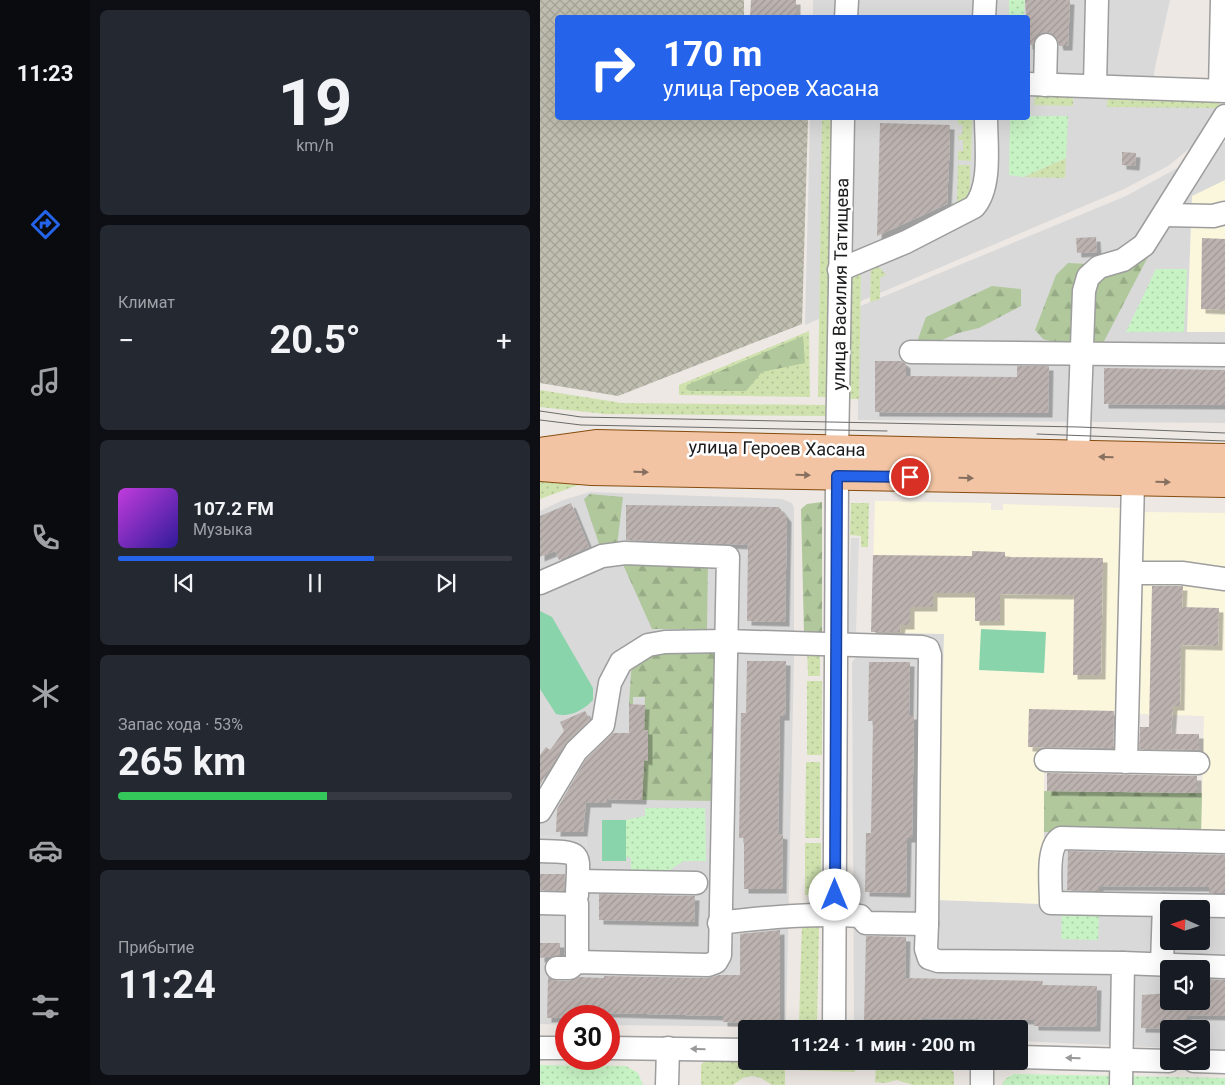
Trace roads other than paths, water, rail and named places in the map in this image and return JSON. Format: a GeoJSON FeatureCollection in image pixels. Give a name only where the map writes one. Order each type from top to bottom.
{"type":"FeatureCollection","features":[{"type":"Feature","properties":{"kind":"main road"},"geometry":{"type":"LineString","coordinates":[[540,438],[596,444]]}},
{"type":"Feature","properties":{"kind":"main road","name":"улица Героев Хасана"},"geometry":{"type":"LineString","coordinates":[[540,452],[596,444],[837,463],[1134,482],[1225,483]]}},
{"type":"Feature","properties":{"kind":"main road","name":"улица Героев Хасана"},"geometry":{"type":"LineString","coordinates":[[540,475],[592,471],[1078,456],[1225,458]]}},
{"type":"Feature","properties":{"kind":"main road","name":"улица Героев Хасана"},"geometry":{"type":"LineString","coordinates":[[540,467],[592,471]]}},
{"type":"Feature","properties":{"kind":"street"},"geometry":{"type":"LineString","coordinates":[[846,15],[847,0]]}},
{"type":"Feature","properties":{"kind":"street"},"geometry":{"type":"LineString","coordinates":[[984,15],[985,0]]}},
{"type":"Feature","properties":{"kind":"street"},"geometry":{"type":"LineString","coordinates":[[1096,85],[1097,0]]}},
{"type":"Feature","properties":{"kind":"street"},"geometry":{"type":"LineString","coordinates":[[1046,46],[1036,84],[1222,90],[1222,0]]}},
{"type":"Feature","properties":{"kind":"street"},"geometry":{"type":"LineString","coordinates":[[1078,456],[1080,354],[1084,291],[1088,277],[1099,267],[1122,260],[1144,245],[1165,216],[1225,116]]}},
{"type":"Feature","properties":{"kind":"street","name":"улица Василия Татищева"},"geometry":{"type":"LineString","coordinates":[[834,1020],[837,463],[843,120]]}},
{"type":"Feature","properties":{"kind":"street"},"geometry":{"type":"LineString","coordinates":[[839,270],[906,242],[974,207],[980,200],[985,187],[986,120]]}},
{"type":"Feature","properties":{"kind":"street"},"geometry":{"type":"LineString","coordinates":[[1165,216],[1214,216],[1225,212]]}},
{"type":"Feature","properties":{"kind":"street"},"geometry":{"type":"LineString","coordinates":[[911,352],[1225,355]]}},
{"type":"Feature","properties":{"kind":"street"},"geometry":{"type":"LineString","coordinates":[[1126,762],[1134,482]]}},
{"type":"Feature","properties":{"kind":"street"},"geometry":{"type":"LineString","coordinates":[[540,584],[602,556],[617,554],[728,557],[719,924],[720,955],[716,962],[708,964],[556,967],[577,904],[576,855],[571,851],[540,851]]}},
{"type":"Feature","properties":{"kind":"street"},"geometry":{"type":"LineString","coordinates":[[1132,573],[1182,573],[1225,579]]}},
{"type":"Feature","properties":{"kind":"street"},"geometry":{"type":"LineString","coordinates":[[540,811],[576,751],[603,725],[610,683],[621,662],[648,645],[665,642],[725,641],[922,647],[928,650],[930,655],[926,949],[929,958],[938,960],[1160,964]]}},
{"type":"Feature","properties":{"kind":"street"},"geometry":{"type":"LineString","coordinates":[[1046,760],[1198,763]]}},
{"type":"Feature","properties":{"kind":"street"},"geometry":{"type":"LineString","coordinates":[[1160,905],[1051,903],[1052,850],[1055,842],[1061,838],[1225,842]]}},
{"type":"Feature","properties":{"kind":"street"},"geometry":{"type":"LineString","coordinates":[[578,881],[696,883]]}},
{"type":"Feature","properties":{"kind":"street"},"geometry":{"type":"LineString","coordinates":[[540,903],[577,904]]}},
{"type":"Feature","properties":{"kind":"street"},"geometry":{"type":"LineString","coordinates":[[1210,906],[1225,906]]}},
{"type":"Feature","properties":{"kind":"street"},"geometry":{"type":"LineString","coordinates":[[719,924],[781,915],[834,914],[860,916],[866,923],[927,924]]}},
{"type":"Feature","properties":{"kind":"street"},"geometry":{"type":"LineString","coordinates":[[1121,1085],[1123,963]]}},
{"type":"Feature","properties":{"kind":"street"},"geometry":{"type":"LineString","coordinates":[[1210,966],[1225,966]]}},
{"type":"Feature","properties":{"kind":"street"},"geometry":{"type":"LineString","coordinates":[[540,1048],[555,1048]]}},
{"type":"Feature","properties":{"kind":"street"},"geometry":{"type":"LineString","coordinates":[[620,1048],[738,1050]]}},
{"type":"Feature","properties":{"kind":"street"},"geometry":{"type":"LineString","coordinates":[[667,1085],[668,1048]]}},
{"type":"Feature","properties":{"kind":"street"},"geometry":{"type":"LineString","coordinates":[[1028,1056],[1160,1061]]}},
{"type":"Feature","properties":{"kind":"street"},"geometry":{"type":"LineString","coordinates":[[1210,1062],[1225,1062]]}},
{"type":"Feature","properties":{"kind":"street"},"geometry":{"type":"LineString","coordinates":[[982,1070],[982,1085]]}},
{"type":"Feature","properties":{"kind":"tram line"},"geometry":{"type":"LineString","coordinates":[[540,411],[581,417],[1079,427],[1225,433]]}},
{"type":"Feature","properties":{"kind":"tram line"},"geometry":{"type":"LineString","coordinates":[[540,420],[581,425],[887,431]]}},
{"type":"Feature","properties":{"kind":"tram line"},"geometry":{"type":"LineString","coordinates":[[1037,434],[1225,441]]}}]}
